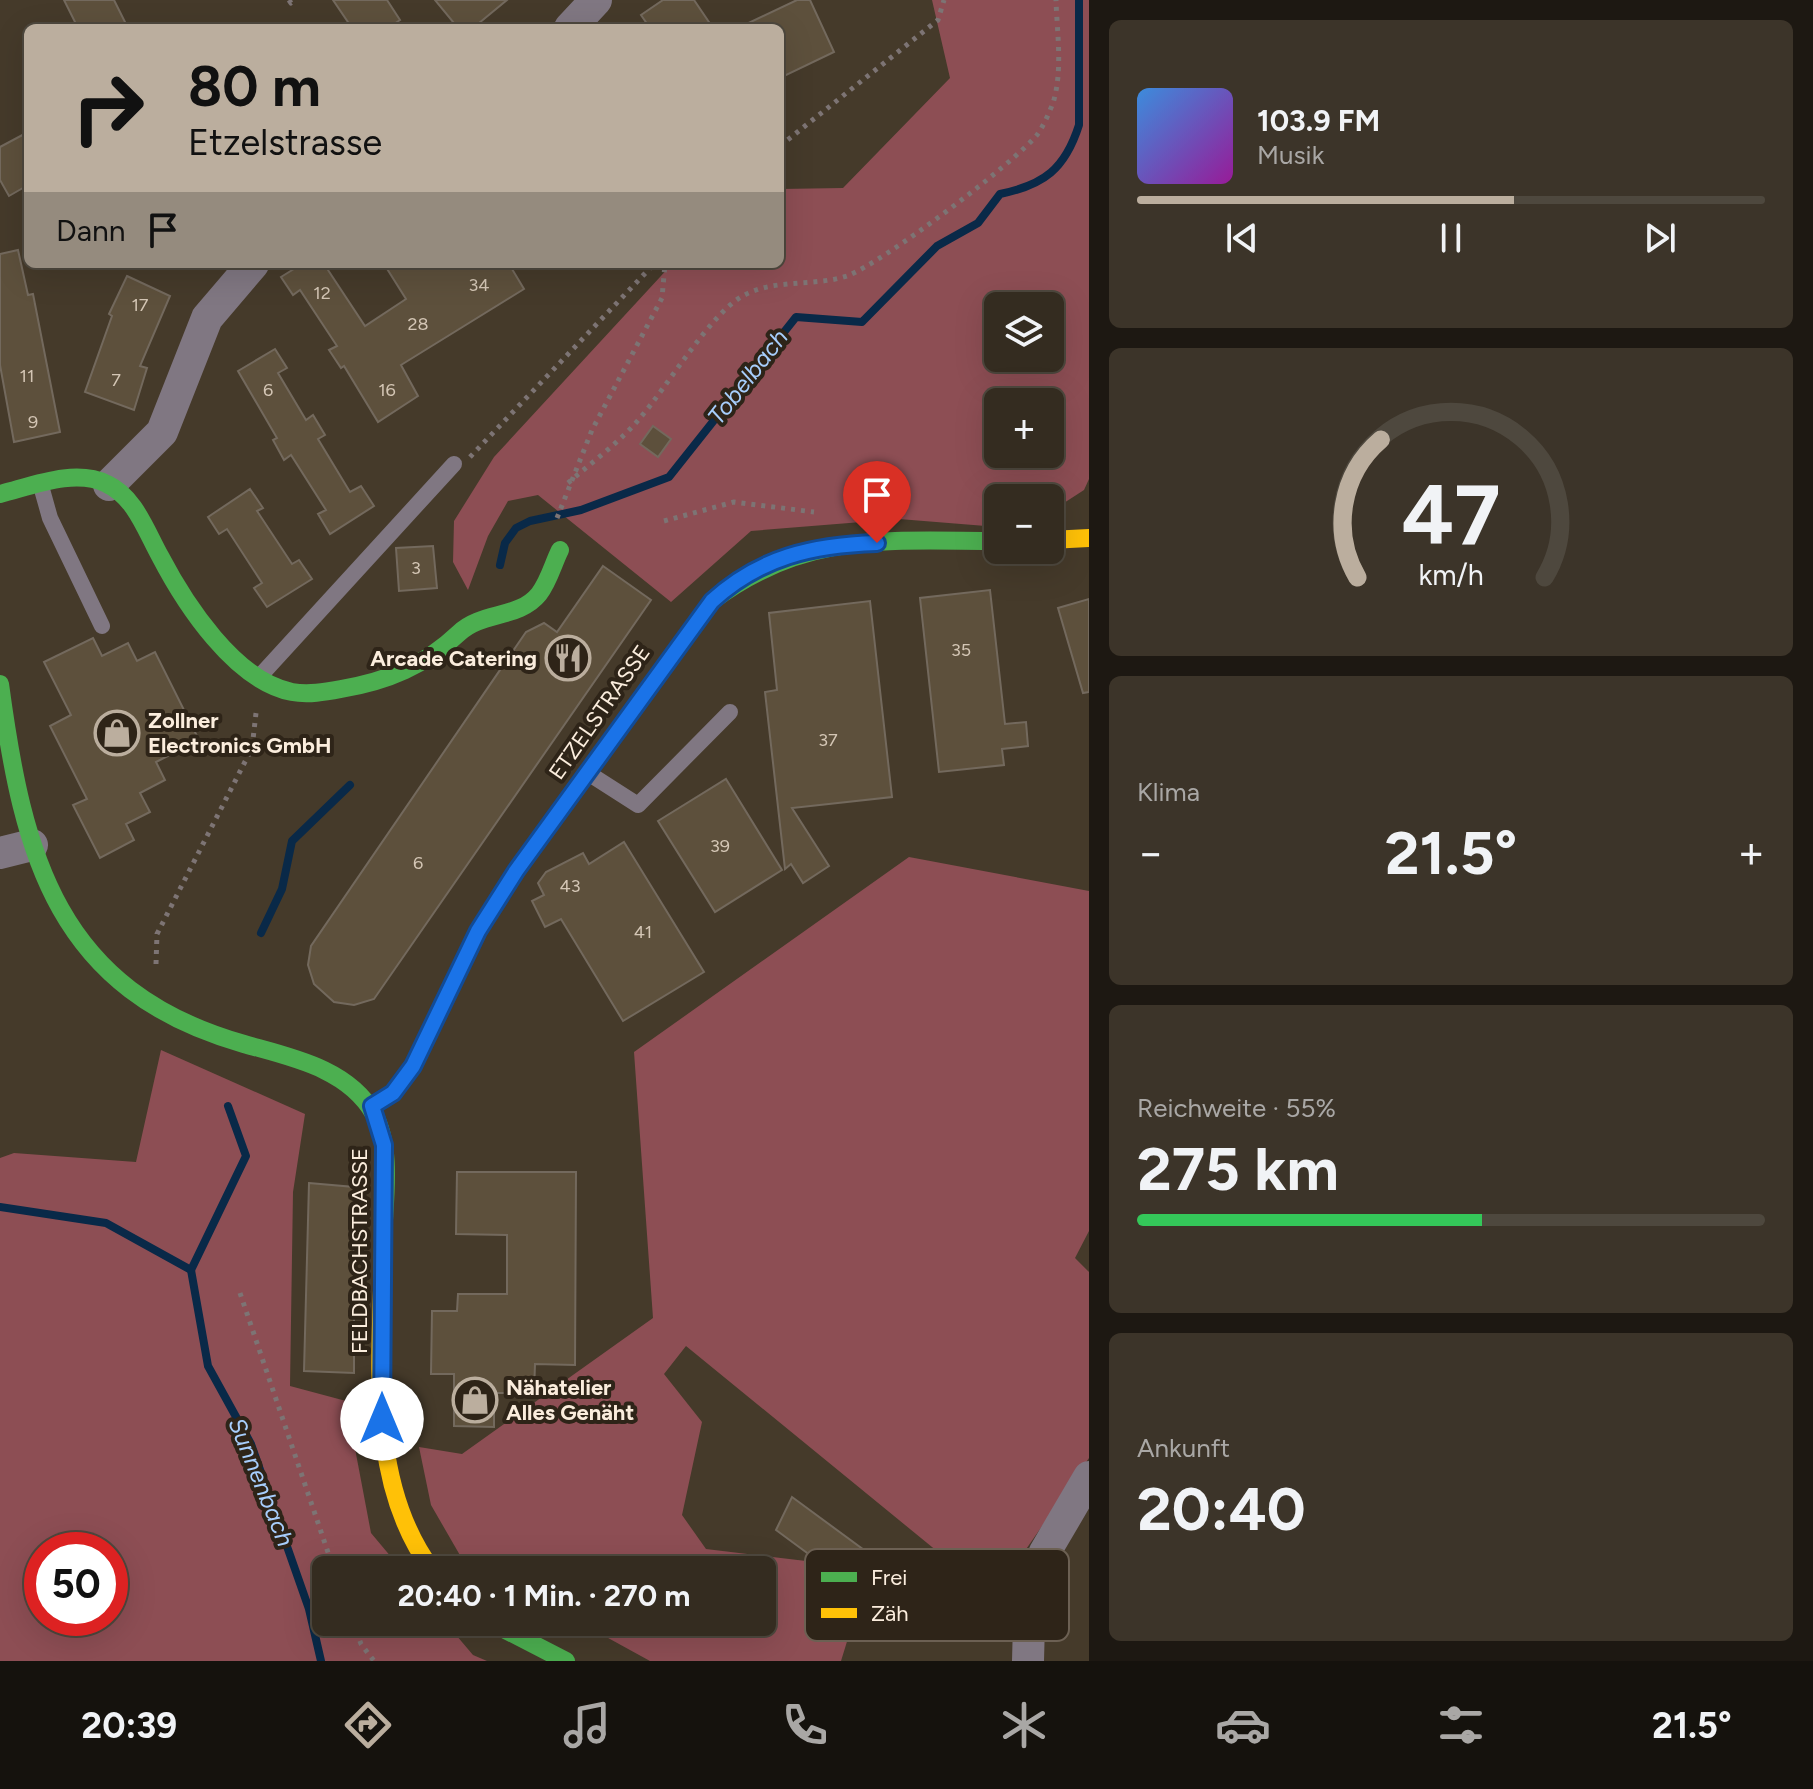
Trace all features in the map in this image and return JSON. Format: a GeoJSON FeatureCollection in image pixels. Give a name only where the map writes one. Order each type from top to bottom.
{"type":"FeatureCollection","features":[{"type":"Feature","properties":{"kind":"street"},"geometry":{"type":"LineString","coordinates":[[109,485],[162,432],[207,318],[250,268]]}},
{"type":"Feature","properties":{"kind":"street"},"geometry":{"type":"LineString","coordinates":[[0,494],[88,478],[109,485],[137,514],[174,583],[199,621],[260,676],[286,690],[315,693],[386,680],[423,665],[467,625],[527,604],[539,594],[560,550]]}},
{"type":"Feature","properties":{"kind":"street"},"geometry":{"type":"LineString","coordinates":[[1064,539],[1089,538]]}},
{"type":"Feature","properties":{"kind":"street","name":"ETZELSTRASSE"},"geometry":{"type":"LineString","coordinates":[[372,1106],[393,1093],[413,1066],[478,931],[516,871],[712,601],[731,583],[771,560],[806,549],[847,544],[984,541]]}},
{"type":"Feature","properties":{"kind":"street"},"geometry":{"type":"LineString","coordinates":[[0,684],[9,750],[32,845],[61,912],[78,938],[102,965],[166,1013],[204,1031],[336,1075],[355,1087],[372,1106]]}},
{"type":"Feature","properties":{"kind":"street"},"geometry":{"type":"LineString","coordinates":[[0,853],[32,845]]}},
{"type":"Feature","properties":{"kind":"street","name":"FELDBACHSTRASSE"},"geometry":{"type":"LineString","coordinates":[[372,1106],[384,1145],[382,1419],[395,1501],[409,1534],[423,1556]]}},
{"type":"Feature","properties":{"kind":"street"},"geometry":{"type":"LineString","coordinates":[[1047,1549],[1089,1477]]}},
{"type":"Feature","properties":{"kind":"street"},"geometry":{"type":"LineString","coordinates":[[517,1636],[566,1661]]}},
{"type":"Feature","properties":{"kind":"street"},"geometry":{"type":"LineString","coordinates":[[1028,1661],[1029,1641]]}},
{"type":"Feature","properties":{"kind":"lane"},"geometry":{"type":"LineString","coordinates":[[260,676],[454,464]]}},
{"type":"Feature","properties":{"kind":"lane"},"geometry":{"type":"LineString","coordinates":[[41,486],[50,518],[102,626]]}},
{"type":"Feature","properties":{"kind":"lane"},"geometry":{"type":"LineString","coordinates":[[587,772],[638,805],[730,712]]}},
{"type":"Feature","properties":{"kind":"path"},"geometry":{"type":"LineString","coordinates":[[784,143],[938,20],[944,0]]}},
{"type":"Feature","properties":{"kind":"path"},"geometry":{"type":"LineString","coordinates":[[568,483],[637,421],[712,325],[740,297],[771,286],[821,283],[850,275],[882,256],[1007,164],[1038,134],[1053,102],[1058,71],[1056,0]]}},
{"type":"Feature","properties":{"kind":"path"},"geometry":{"type":"LineString","coordinates":[[454,464],[478,451],[650,268]]}},
{"type":"Feature","properties":{"kind":"path"},"geometry":{"type":"LineString","coordinates":[[560,504],[592,430],[662,298],[665,268]]}},
{"type":"Feature","properties":{"kind":"path"},"geometry":{"type":"LineString","coordinates":[[664,521],[734,502],[790,507],[828,515]]}},
{"type":"Feature","properties":{"kind":"path"},"geometry":{"type":"LineString","coordinates":[[156,972],[157,934],[252,748],[260,676]]}},
{"type":"Feature","properties":{"kind":"path"},"geometry":{"type":"LineString","coordinates":[[240,1293],[329,1556]]}},
{"type":"Feature","properties":{"kind":"path"},"geometry":{"type":"LineString","coordinates":[[358,1636],[374,1661]]}},
{"type":"Feature","properties":{"kind":"shaded area"},"geometry":{"type":"Polygon","coordinates":[[[932,0],[1089,0],[1089,479],[1084,490],[1064,503],[1064,484],[984,484],[984,526],[899,519],[751,531],[671,602],[538,495],[508,501],[488,536],[468,590],[453,562],[454,521],[494,457],[668,268],[784,268],[784,189],[843,188],[950,78],[932,0]]]}},
{"type":"Feature","properties":{"kind":"shaded area"},"geometry":{"type":"Polygon","coordinates":[[[909,857],[1089,891],[1089,1231],[1075,1258],[1089,1272],[1089,1458],[1026,1549],[934,1549],[686,1346],[664,1374],[702,1422],[682,1515],[706,1549],[764,1556],[460,1556],[431,1505],[419,1447],[462,1454],[653,1318],[634,1052],[909,857]]]}},
{"type":"Feature","properties":{"kind":"shaded area"},"geometry":{"type":"Polygon","coordinates":[[[161,1050],[305,1114],[293,1192],[290,1386],[346,1401],[371,1533],[390,1556],[312,1556],[312,1636],[457,1636],[473,1655],[487,1661],[0,1661],[0,1158],[14,1153],[136,1162],[161,1050]]]}},
{"type":"Feature","properties":{"kind":"shaded area"},"geometry":{"type":"Polygon","coordinates":[[[776,1557],[805,1561],[805,1641],[847,1641],[841,1661],[650,1661],[604,1636],[776,1636],[776,1557]]]}},
{"type":"Feature","properties":{"kind":"building"},"geometry":{"type":"Polygon","coordinates":[[[64,0],[114,0],[126,24],[76,24],[64,0]]]}},
{"type":"Feature","properties":{"kind":"building"},"geometry":{"type":"Polygon","coordinates":[[[333,0],[387,0],[400,20],[394,24],[349,24],[333,0]]]}},
{"type":"Feature","properties":{"kind":"building"},"geometry":{"type":"Polygon","coordinates":[[[435,0],[507,0],[478,24],[455,24],[435,0]]]}},
{"type":"Feature","properties":{"kind":"building"},"geometry":{"type":"Polygon","coordinates":[[[663,0],[694,0],[710,24],[647,24],[641,15],[663,0]]]}},
{"type":"Feature","properties":{"kind":"building"},"geometry":{"type":"Polygon","coordinates":[[[797,0],[810,0],[834,52],[784,76],[784,24],[746,24],[797,0]]]}},
{"type":"Feature","properties":{"kind":"building"},"geometry":{"type":"Polygon","coordinates":[[[24,134],[24,187],[9,196],[0,180],[0,147],[24,134]]]}},
{"type":"Feature","properties":{"kind":"building"},"geometry":{"type":"Polygon","coordinates":[[[18,250],[28,295],[33,294],[60,432],[14,442],[0,365],[0,254],[18,250]]]}},
{"type":"Feature","properties":{"kind":"building"},"geometry":{"type":"Polygon","coordinates":[[[296,268],[327,268],[365,326],[406,299],[387,268],[511,268],[524,289],[401,365],[418,396],[378,422],[344,366],[341,368],[329,350],[337,346],[300,290],[293,295],[281,277],[296,268]]]}},
{"type":"Feature","properties":{"kind":"building"},"geometry":{"type":"Polygon","coordinates":[[[127,276],[170,296],[140,366],[147,368],[134,410],[85,392],[112,316],[109,314],[127,276]]]}},
{"type":"Feature","properties":{"kind":"building"},"geometry":{"type":"Polygon","coordinates":[[[275,349],[287,368],[278,373],[306,420],[313,415],[325,435],[318,439],[350,492],[361,486],[374,506],[330,534],[318,514],[326,510],[291,455],[284,460],[273,440],[277,438],[238,371],[275,349]]]}},
{"type":"Feature","properties":{"kind":"building"},"geometry":{"type":"Polygon","coordinates":[[[653,426],[671,439],[658,457],[640,444],[653,426]]]}},
{"type":"Feature","properties":{"kind":"building"},"geometry":{"type":"Polygon","coordinates":[[[250,489],[263,508],[257,511],[292,564],[299,560],[312,579],[267,607],[254,588],[262,583],[227,529],[219,534],[208,517],[250,489]]]}},
{"type":"Feature","properties":{"kind":"building"},"geometry":{"type":"Polygon","coordinates":[[[433,546],[437,588],[399,591],[396,548],[433,546]]]}},
{"type":"Feature","properties":{"kind":"building"},"geometry":{"type":"Polygon","coordinates":[[[603,566],[651,600],[374,999],[354,1005],[334,1002],[314,984],[308,965],[311,946],[526,632],[544,623],[557,632],[603,566]]]}},
{"type":"Feature","properties":{"kind":"building"},"geometry":{"type":"Polygon","coordinates":[[[990,590],[1005,724],[1026,722],[1028,746],[1002,749],[1004,765],[939,772],[920,598],[990,590]]]}},
{"type":"Feature","properties":{"kind":"building"},"geometry":{"type":"Polygon","coordinates":[[[1089,599],[1089,692],[1083,693],[1058,608],[1089,599]]]}},
{"type":"Feature","properties":{"kind":"building"},"geometry":{"type":"Polygon","coordinates":[[[870,601],[892,797],[792,808],[829,866],[803,883],[791,864],[785,869],[765,692],[777,690],[769,613],[870,601]]]}},
{"type":"Feature","properties":{"kind":"building"},"geometry":{"type":"Polygon","coordinates":[[[93,638],[102,656],[128,643],[137,661],[155,652],[199,740],[156,762],[165,780],[140,793],[150,812],[126,824],[134,840],[100,858],[73,805],[87,799],[50,726],[71,715],[44,662],[93,638]]]}},
{"type":"Feature","properties":{"kind":"building"},"geometry":{"type":"Polygon","coordinates":[[[726,779],[782,870],[715,912],[658,821],[726,779]]]}},
{"type":"Feature","properties":{"kind":"building"},"geometry":{"type":"Polygon","coordinates":[[[624,842],[704,972],[623,1021],[561,919],[545,927],[532,901],[544,895],[538,883],[546,872],[583,853],[589,864],[624,842]]]}},
{"type":"Feature","properties":{"kind":"building"},"geometry":{"type":"Polygon","coordinates":[[[457,1172],[576,1172],[575,1365],[535,1364],[534,1393],[494,1393],[494,1427],[454,1426],[454,1374],[431,1374],[432,1311],[457,1311],[458,1294],[507,1294],[507,1235],[456,1234],[457,1172]]]}},
{"type":"Feature","properties":{"kind":"building"},"geometry":{"type":"Polygon","coordinates":[[[309,1183],[354,1187],[354,1373],[304,1371],[309,1183]]]}},
{"type":"Feature","properties":{"kind":"building"},"geometry":{"type":"Polygon","coordinates":[[[792,1497],[863,1549],[805,1551],[776,1530],[792,1497]]]}},
{"type":"Feature","properties":{"kind":"waterway","name":"Tobelbach"},"geometry":{"type":"LineString","coordinates":[[500,565],[505,543],[516,528],[530,521],[581,510],[669,477],[796,317],[862,322],[937,246],[978,223],[1000,194],[1029,186],[1051,173],[1067,153],[1079,125],[1079,0]]}},
{"type":"Feature","properties":{"kind":"waterway","name":"Tobelbach"},"geometry":{"type":"LineString","coordinates":[[261,933],[282,889],[292,841],[350,785]]}},
{"type":"Feature","properties":{"kind":"waterway","name":"Tobelbach"},"geometry":{"type":"LineString","coordinates":[[191,1270],[246,1156],[228,1106]]}},
{"type":"Feature","properties":{"kind":"waterway","name":"Sunnenbach"},"geometry":{"type":"LineString","coordinates":[[0,1207],[106,1223],[191,1270],[208,1366],[251,1444],[309,1609],[321,1661]]}},
{"type":"Feature","properties":{"kind":"traffic: fast"},"geometry":{"type":"LineString","coordinates":[[0,494],[68,478],[95,480],[117,490],[139,516],[183,596],[214,638],[251,673],[271,685],[298,693],[358,686],[390,676],[432,655],[468,626],[521,608],[539,594],[560,550]]}},
{"type":"Feature","properties":{"kind":"traffic: fast"},"geometry":{"type":"LineString","coordinates":[[372,1106],[393,1093],[413,1066],[478,931],[516,871],[712,601],[746,578],[814,551],[884,542],[984,541]]}},
{"type":"Feature","properties":{"kind":"traffic: fast"},"geometry":{"type":"LineString","coordinates":[[0,684],[9,747],[22,805],[38,860],[60,909],[91,952],[130,990],[181,1020],[334,1075],[363,1098],[374,1114],[384,1143],[383,1240]]}},
{"type":"Feature","properties":{"kind":"traffic: fast"},"geometry":{"type":"LineString","coordinates":[[517,1636],[566,1661]]}},
{"type":"Feature","properties":{"kind":"traffic: slow"},"geometry":{"type":"LineString","coordinates":[[1064,539],[1089,538]]}},
{"type":"Feature","properties":{"kind":"traffic: slow"},"geometry":{"type":"LineString","coordinates":[[383,1240],[380,1368],[386,1453],[395,1495],[410,1534],[423,1556]]}},
{"type":"Feature","properties":{"kind":"place","name":"Arcade Catering"},"geometry":{"type":"Point","coordinates":[568,658]}},
{"type":"Feature","properties":{"kind":"place","name":"Zollner Electronics GmbH"},"geometry":{"type":"Point","coordinates":[117,733]}},
{"type":"Feature","properties":{"kind":"place","name":"Nähatelier Alles Genäht"},"geometry":{"type":"Point","coordinates":[475,1400]}},
{"type":"Feature","properties":{"kind":"route"},"geometry":{"type":"LineString","coordinates":[[382,1419],[385,1167],[382,1129],[372,1106],[393,1093],[413,1066],[478,931],[516,871],[686,632],[712,601],[731,583],[771,560],[806,549],[877,543]]}}]}
